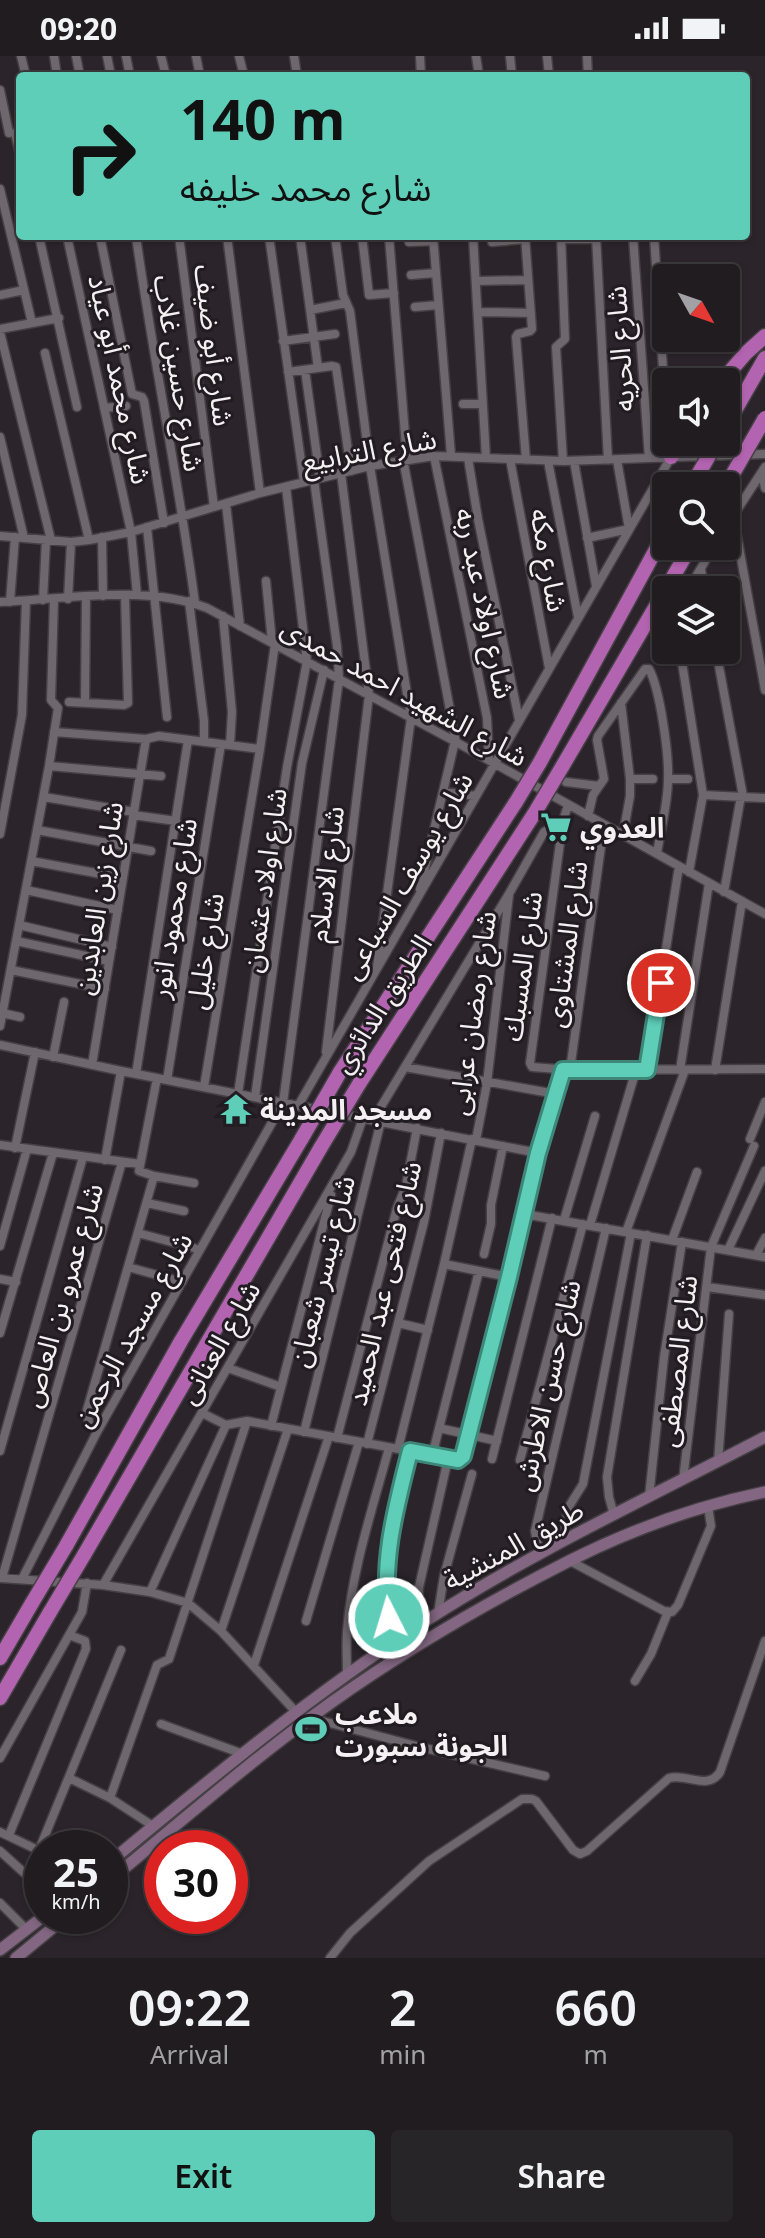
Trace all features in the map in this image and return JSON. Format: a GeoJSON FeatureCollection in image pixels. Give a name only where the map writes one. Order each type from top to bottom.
{"type":"FeatureCollection","features":[{"type":"Feature","properties":{"kind":"highway"},"geometry":{"type":"LineString","coordinates":[[733,368],[765,336]]}},
{"type":"Feature","properties":{"kind":"highway"},"geometry":{"type":"LineString","coordinates":[[740,402],[765,358]]}},
{"type":"Feature","properties":{"kind":"highway"},"geometry":{"type":"LineString","coordinates":[[734,472],[765,418]]}},
{"type":"Feature","properties":{"kind":"highway","name":"الطريق الدائري"},"geometry":{"type":"LineString","coordinates":[[0,1658],[181,1341],[340,1072],[539,764],[652,557]]}},
{"type":"Feature","properties":{"kind":"highway","name":"الطريق الدائري"},"geometry":{"type":"LineString","coordinates":[[0,1698],[321,1147],[534,814],[564,774],[683,560]]}},
{"type":"Feature","properties":{"kind":"street"},"geometry":{"type":"LineString","coordinates":[[0,90],[11,133]]}},
{"type":"Feature","properties":{"kind":"street"},"geometry":{"type":"LineString","coordinates":[[0,189],[32,323]]}},
{"type":"Feature","properties":{"kind":"street"},"geometry":{"type":"LineString","coordinates":[[40,240],[77,407]]}},
{"type":"Feature","properties":{"kind":"street","name":"شارع محمد أبو عياد"},"geometry":{"type":"LineString","coordinates":[[68,240],[131,532],[137,595]]}},
{"type":"Feature","properties":{"kind":"street"},"geometry":{"type":"LineString","coordinates":[[101,240],[132,394],[142,397],[144,401],[164,523]]}},
{"type":"Feature","properties":{"kind":"street","name":"شارع حسين غلاب"},"geometry":{"type":"LineString","coordinates":[[137,240],[185,526],[204,742]]}},
{"type":"Feature","properties":{"kind":"street","name":"شارع أبو ضيف"},"geometry":{"type":"LineString","coordinates":[[180,240],[214,507]]}},
{"type":"Feature","properties":{"kind":"street"},"geometry":{"type":"LineString","coordinates":[[228,240],[260,493]]}},
{"type":"Feature","properties":{"kind":"street"},"geometry":{"type":"LineString","coordinates":[[270,240],[288,372],[312,480],[339,658],[339,679],[283,1103]]}},
{"type":"Feature","properties":{"kind":"street"},"geometry":{"type":"LineString","coordinates":[[301,240],[318,368]]}},
{"type":"Feature","properties":{"kind":"street"},"geometry":{"type":"LineString","coordinates":[[336,240],[343,295],[350,311],[370,466],[411,718],[377,971]]}},
{"type":"Feature","properties":{"kind":"street"},"geometry":{"type":"LineString","coordinates":[[362,240],[369,295],[394,293]]}},
{"type":"Feature","properties":{"kind":"street"},"geometry":{"type":"LineString","coordinates":[[389,240],[405,459],[455,741],[418,898]]}},
{"type":"Feature","properties":{"kind":"street"},"geometry":{"type":"LineString","coordinates":[[409,242],[425,240]]}},
{"type":"Feature","properties":{"kind":"street"},"geometry":{"type":"LineString","coordinates":[[433,240],[451,455]]}},
{"type":"Feature","properties":{"kind":"street"},"geometry":{"type":"LineString","coordinates":[[473,240],[486,458]]}},
{"type":"Feature","properties":{"kind":"street"},"geometry":{"type":"LineString","coordinates":[[492,242],[508,240]]}},
{"type":"Feature","properties":{"kind":"street"},"geometry":{"type":"LineString","coordinates":[[525,240],[531,330],[516,337],[526,460]]}},
{"type":"Feature","properties":{"kind":"street"},"geometry":{"type":"LineString","coordinates":[[561,240],[565,339],[556,347],[563,461]]}},
{"type":"Feature","properties":{"kind":"street"},"geometry":{"type":"LineString","coordinates":[[587,538],[629,529],[612,460],[596,240]]}},
{"type":"Feature","properties":{"kind":"street","name":"شارع الحريه"},"geometry":{"type":"LineString","coordinates":[[633,240],[649,458]]}},
{"type":"Feature","properties":{"kind":"street"},"geometry":{"type":"LineString","coordinates":[[654,240],[663,368]]}},
{"type":"Feature","properties":{"kind":"street"},"geometry":{"type":"LineString","coordinates":[[411,275],[436,273]]}},
{"type":"Feature","properties":{"kind":"street"},"geometry":{"type":"LineString","coordinates":[[477,281],[528,280]]}},
{"type":"Feature","properties":{"kind":"street"},"geometry":{"type":"LineString","coordinates":[[0,295],[24,290]]}},
{"type":"Feature","properties":{"kind":"street"},"geometry":{"type":"LineString","coordinates":[[310,310],[346,303]]}},
{"type":"Feature","properties":{"kind":"street"},"geometry":{"type":"LineString","coordinates":[[415,307],[438,305]]}},
{"type":"Feature","properties":{"kind":"street"},"geometry":{"type":"LineString","coordinates":[[478,312],[531,313]]}},
{"type":"Feature","properties":{"kind":"street"},"geometry":{"type":"LineString","coordinates":[[43,600],[48,540],[0,331],[59,318]]}},
{"type":"Feature","properties":{"kind":"street"},"geometry":{"type":"LineString","coordinates":[[283,341],[335,334]]}},
{"type":"Feature","properties":{"kind":"street"},"geometry":{"type":"LineString","coordinates":[[45,353],[89,540]]}},
{"type":"Feature","properties":{"kind":"street"},"geometry":{"type":"LineString","coordinates":[[288,372],[334,366],[337,370],[351,471]]}},
{"type":"Feature","properties":{"kind":"street"},"geometry":{"type":"LineString","coordinates":[[305,370],[312,480]]}},
{"type":"Feature","properties":{"kind":"street"},"geometry":{"type":"LineString","coordinates":[[463,404],[483,404]]}},
{"type":"Feature","properties":{"kind":"street"},"geometry":{"type":"LineString","coordinates":[[104,408],[126,406]]}},
{"type":"Feature","properties":{"kind":"street"},"geometry":{"type":"LineString","coordinates":[[0,437],[19,537],[5,602]]}},
{"type":"Feature","properties":{"kind":"street","name":"شارع الترابيع"},"geometry":{"type":"LineString","coordinates":[[740,452],[765,454]]}},
{"type":"Feature","properties":{"kind":"street","name":"شارع الترابيع"},"geometry":{"type":"LineString","coordinates":[[0,536],[71,542],[89,540],[164,523],[260,493],[405,459],[451,455],[574,461],[654,456]]}},
{"type":"Feature","properties":{"kind":"street","name":"شارع اولاد عبد ربه"},"geometry":{"type":"LineString","coordinates":[[434,456],[487,718],[492,762]]}},
{"type":"Feature","properties":{"kind":"street","name":"شارع يوسف السباعى"},"geometry":{"type":"LineString","coordinates":[[298,1106],[476,796],[492,762],[519,721],[629,529],[666,456]]}},
{"type":"Feature","properties":{"kind":"street"},"geometry":{"type":"LineString","coordinates":[[468,458],[519,721]]}},
{"type":"Feature","properties":{"kind":"street","name":"شارع مكه"},"geometry":{"type":"LineString","coordinates":[[510,459],[549,669]]}},
{"type":"Feature","properties":{"kind":"street"},"geometry":{"type":"LineString","coordinates":[[548,461],[578,618]]}},
{"type":"Feature","properties":{"kind":"street"},"geometry":{"type":"LineString","coordinates":[[574,461],[596,587]]}},
{"type":"Feature","properties":{"kind":"street"},"geometry":{"type":"LineString","coordinates":[[764,470],[765,488]]}},
{"type":"Feature","properties":{"kind":"street"},"geometry":{"type":"LineString","coordinates":[[740,504],[764,470]]}},
{"type":"Feature","properties":{"kind":"street","name":"شارع الاسلام"},"geometry":{"type":"LineString","coordinates":[[325,1059],[369,695],[341,473]]}},
{"type":"Feature","properties":{"kind":"street"},"geometry":{"type":"LineString","coordinates":[[238,1094],[287,767],[307,661],[286,487]]}},
{"type":"Feature","properties":{"kind":"street"},"geometry":{"type":"LineString","coordinates":[[226,504],[240,626]]}},
{"type":"Feature","properties":{"kind":"street"},"geometry":{"type":"LineString","coordinates":[[147,527],[167,717]]}},
{"type":"Feature","properties":{"kind":"street"},"geometry":{"type":"LineString","coordinates":[[102,537],[103,596]]}},
{"type":"Feature","properties":{"kind":"street"},"geometry":{"type":"LineString","coordinates":[[68,599],[71,542]]}},
{"type":"Feature","properties":{"kind":"street"},"geometry":{"type":"LineString","coordinates":[[740,552],[765,690]]}},
{"type":"Feature","properties":{"kind":"street"},"geometry":{"type":"LineString","coordinates":[[696,576],[705,560]]}},
{"type":"Feature","properties":{"kind":"street"},"geometry":{"type":"LineString","coordinates":[[700,569],[702,576]]}},
{"type":"Feature","properties":{"kind":"street","name":"شارع خليل"},"geometry":{"type":"LineString","coordinates":[[204,1087],[260,749],[274,643],[266,581]]}},
{"type":"Feature","properties":{"kind":"street"},"geometry":{"type":"LineString","coordinates":[[69,702],[128,703],[125,595]]}},
{"type":"Feature","properties":{"kind":"street","name":"شارع الشهيد احمد حمدى"},"geometry":{"type":"LineString","coordinates":[[5,602],[125,595],[192,602],[455,741],[765,914]]}},
{"type":"Feature","properties":{"kind":"street"},"geometry":{"type":"LineString","coordinates":[[85,703],[86,597]]}},
{"type":"Feature","properties":{"kind":"street"},"geometry":{"type":"LineString","coordinates":[[0,1026],[58,708],[51,700],[54,599]]}},
{"type":"Feature","properties":{"kind":"street"},"geometry":{"type":"LineString","coordinates":[[0,834],[22,715],[26,601]]}},
{"type":"Feature","properties":{"kind":"street","name":"شارع محمود انور"},"geometry":{"type":"LineString","coordinates":[[140,1164],[162,1079],[232,712],[223,616]]}},
{"type":"Feature","properties":{"kind":"street"},"geometry":{"type":"LineString","coordinates":[[682,664],[703,795],[689,872]]}},
{"type":"Feature","properties":{"kind":"street"},"geometry":{"type":"LineString","coordinates":[[718,664],[742,796],[724,892]]}},
{"type":"Feature","properties":{"kind":"street"},"geometry":{"type":"LineString","coordinates":[[588,816],[593,795],[604,779],[597,740],[647,668],[655,679],[668,779],[657,853]]}},
{"type":"Feature","properties":{"kind":"street","name":"شارع اولاد عثمان"},"geometry":{"type":"LineString","coordinates":[[255,1097],[302,763],[324,670]]}},
{"type":"Feature","properties":{"kind":"street"},"geometry":{"type":"LineString","coordinates":[[621,703],[630,779],[623,835]]}},
{"type":"Feature","properties":{"kind":"street"},"geometry":{"type":"LineString","coordinates":[[54,732],[146,739],[154,736],[260,749]]}},
{"type":"Feature","properties":{"kind":"street","name":"شارع زين العابدين"},"geometry":{"type":"LineString","coordinates":[[92,1065],[146,739]]}},
{"type":"Feature","properties":{"kind":"street"},"geometry":{"type":"LineString","coordinates":[[136,1074],[188,740]]}},
{"type":"Feature","properties":{"kind":"street"},"geometry":{"type":"LineString","coordinates":[[49,766],[161,776]]}},
{"type":"Feature","properties":{"kind":"street"},"geometry":{"type":"LineString","coordinates":[[564,774],[599,786]]}},
{"type":"Feature","properties":{"kind":"street"},"geometry":{"type":"LineString","coordinates":[[630,779],[653,779]]}},
{"type":"Feature","properties":{"kind":"street"},"geometry":{"type":"LineString","coordinates":[[668,779],[688,779]]}},
{"type":"Feature","properties":{"kind":"street"},"geometry":{"type":"LineString","coordinates":[[443,792],[476,796]]}},
{"type":"Feature","properties":{"kind":"street"},"geometry":{"type":"LineString","coordinates":[[703,795],[765,798]]}},
{"type":"Feature","properties":{"kind":"street"},"geometry":{"type":"LineString","coordinates":[[44,797],[176,821]]}},
{"type":"Feature","properties":{"kind":"street","name":"شارع المسبك"},"geometry":{"type":"LineString","coordinates":[[568,805],[563,821],[530,1063],[532,1067],[566,1070],[765,1069]]}},
{"type":"Feature","properties":{"kind":"street","name":"شارع العنانى"},"geometry":{"type":"LineString","coordinates":[[103,1585],[351,1152],[544,832],[563,821]]}},
{"type":"Feature","properties":{"kind":"street","name":"شارع المشتاوى"},"geometry":{"type":"LineString","coordinates":[[423,1623],[418,1609],[419,1587],[453,1460],[463,1456],[469,1435],[538,1153],[566,1070],[604,825]]}},
{"type":"Feature","properties":{"kind":"street"},"geometry":{"type":"LineString","coordinates":[[37,830],[151,851]]}},
{"type":"Feature","properties":{"kind":"street"},"geometry":{"type":"LineString","coordinates":[[31,861],[123,878]]}},
{"type":"Feature","properties":{"kind":"street"},"geometry":{"type":"LineString","coordinates":[[647,1070],[679,866]]}},
{"type":"Feature","properties":{"kind":"street"},"geometry":{"type":"LineString","coordinates":[[563,1541],[568,1508],[583,1484],[628,1232],[682,1070],[709,883]]}},
{"type":"Feature","properties":{"kind":"street"},"geometry":{"type":"LineString","coordinates":[[26,890],[118,910]]}},
{"type":"Feature","properties":{"kind":"street","name":"شارع رمضان عرابى"},"geometry":{"type":"LineString","coordinates":[[347,1675],[351,1603],[370,1516],[428,1330],[487,1083],[510,892]]}},
{"type":"Feature","properties":{"kind":"street"},"geometry":{"type":"LineString","coordinates":[[715,1070],[742,901]]}},
{"type":"Feature","properties":{"kind":"street"},"geometry":{"type":"LineString","coordinates":[[19,925],[112,947]]}},
{"type":"Feature","properties":{"kind":"street"},"geometry":{"type":"LineString","coordinates":[[16,941],[109,961]]}},
{"type":"Feature","properties":{"kind":"street"},"geometry":{"type":"LineString","coordinates":[[11,970],[105,989]]}},
{"type":"Feature","properties":{"kind":"street"},"geometry":{"type":"LineString","coordinates":[[53,1057],[64,1002]]}},
{"type":"Feature","properties":{"kind":"street"},"geometry":{"type":"LineString","coordinates":[[2,1013],[20,1017]]}},
{"type":"Feature","properties":{"kind":"street"},"geometry":{"type":"LineString","coordinates":[[0,1045],[538,1153]]}},
{"type":"Feature","properties":{"kind":"street"},"geometry":{"type":"LineString","coordinates":[[15,1148],[35,1052]]}},
{"type":"Feature","properties":{"kind":"street"},"geometry":{"type":"LineString","coordinates":[[405,1067],[556,1094]]}},
{"type":"Feature","properties":{"kind":"street"},"geometry":{"type":"LineString","coordinates":[[520,1460],[586,1224],[636,1070]]}},
{"type":"Feature","properties":{"kind":"street"},"geometry":{"type":"LineString","coordinates":[[105,1160],[121,1071]]}},
{"type":"Feature","properties":{"kind":"street","name":"شارع المصطفى"},"geometry":{"type":"LineString","coordinates":[[683,1480],[711,1247],[765,1102]]}},
{"type":"Feature","properties":{"kind":"street","name":"شارع مسجد الرحمن"},"geometry":{"type":"LineString","coordinates":[[22,1579],[97,1432],[283,1103]]}},
{"type":"Feature","properties":{"kind":"street"},"geometry":{"type":"LineString","coordinates":[[564,1220],[595,1116]]}},
{"type":"Feature","properties":{"kind":"street","name":"شارع تيسر شعبان"},"geometry":{"type":"LineString","coordinates":[[304,1432],[372,1119]]}},
{"type":"Feature","properties":{"kind":"street"},"geometry":{"type":"LineString","coordinates":[[254,1665],[333,1437],[397,1208],[406,1186],[417,1128]]}},
{"type":"Feature","properties":{"kind":"street","name":"شارع فتحى عبد الحميد"},"geometry":{"type":"LineString","coordinates":[[306,1621],[398,1323],[424,1222],[441,1133]]}},
{"type":"Feature","properties":{"kind":"street","name":"شارع عمرو بن العاص"},"geometry":{"type":"LineString","coordinates":[[0,1145],[140,1164]]}},
{"type":"Feature","properties":{"kind":"street"},"geometry":{"type":"LineString","coordinates":[[484,1254],[503,1146]]}},
{"type":"Feature","properties":{"kind":"street"},"geometry":{"type":"LineString","coordinates":[[0,1244],[27,1149]]}},
{"type":"Feature","properties":{"kind":"street"},"geometry":{"type":"LineString","coordinates":[[0,1333],[53,1153]]}},
{"type":"Feature","properties":{"kind":"street"},"geometry":{"type":"LineString","coordinates":[[0,1451],[83,1157]]}},
{"type":"Feature","properties":{"kind":"street","name":"شارع عمرو بن العاص"},"geometry":{"type":"LineString","coordinates":[[1,1578],[122,1162]]}},
{"type":"Feature","properties":{"kind":"street"},"geometry":{"type":"LineString","coordinates":[[140,1164],[141,1173],[194,1183]]}},
{"type":"Feature","properties":{"kind":"street"},"geometry":{"type":"LineString","coordinates":[[728,1250],[765,1171]]}},
{"type":"Feature","properties":{"kind":"street"},"geometry":{"type":"LineString","coordinates":[[649,1497],[677,1241],[697,1172]]}},
{"type":"Feature","properties":{"kind":"street"},"geometry":{"type":"LineString","coordinates":[[97,1432],[89,1423],[87,1410],[154,1176]]}},
{"type":"Feature","properties":{"kind":"street"},"geometry":{"type":"LineString","coordinates":[[271,1426],[334,1183]]}},
{"type":"Feature","properties":{"kind":"street"},"geometry":{"type":"LineString","coordinates":[[147,1203],[184,1211]]}},
{"type":"Feature","properties":{"kind":"street"},"geometry":{"type":"LineString","coordinates":[[524,1214],[760,1256],[765,1238]]}},
{"type":"Feature","properties":{"kind":"street"},"geometry":{"type":"LineString","coordinates":[[492,1459],[552,1218]]}},
{"type":"Feature","properties":{"kind":"street","name":"شارع حسن الاطرش"},"geometry":{"type":"LineString","coordinates":[[542,1552],[535,1531],[606,1228]]}},
{"type":"Feature","properties":{"kind":"street"},"geometry":{"type":"LineString","coordinates":[[138,1233],[194,1248]]}},
{"type":"Feature","properties":{"kind":"street"},"geometry":{"type":"LineString","coordinates":[[614,1515],[607,1477],[647,1235]]}},
{"type":"Feature","properties":{"kind":"street"},"geometry":{"type":"LineString","coordinates":[[444,1264],[509,1277]]}},
{"type":"Feature","properties":{"kind":"street"},"geometry":{"type":"LineString","coordinates":[[128,1267],[182,1282]]}},
{"type":"Feature","properties":{"kind":"street"},"geometry":{"type":"LineString","coordinates":[[432,1456],[479,1271]]}},
{"type":"Feature","properties":{"kind":"street"},"geometry":{"type":"LineString","coordinates":[[0,1279],[16,1282]]}},
{"type":"Feature","properties":{"kind":"street"},"geometry":{"type":"LineString","coordinates":[[707,1287],[765,1295]]}},
{"type":"Feature","properties":{"kind":"street"},"geometry":{"type":"LineString","coordinates":[[718,1462],[729,1314]]}},
{"type":"Feature","properties":{"kind":"street"},"geometry":{"type":"LineString","coordinates":[[398,1323],[428,1330]]}},
{"type":"Feature","properties":{"kind":"street"},"geometry":{"type":"LineString","coordinates":[[228,1368],[281,1387]]}},
{"type":"Feature","properties":{"kind":"street"},"geometry":{"type":"LineString","coordinates":[[202,1413],[226,1425],[247,1421],[453,1460]]}},
{"type":"Feature","properties":{"kind":"street"},"geometry":{"type":"LineString","coordinates":[[110,1798],[157,1665],[169,1659],[247,1421]]}},
{"type":"Feature","properties":{"kind":"street"},"geometry":{"type":"LineString","coordinates":[[150,1592],[226,1425]]}},
{"type":"Feature","properties":{"kind":"street"},"geometry":{"type":"LineString","coordinates":[[439,1428],[497,1441]]}},
{"type":"Feature","properties":{"kind":"street"},"geometry":{"type":"LineString","coordinates":[[221,1631],[288,1429]]}},
{"type":"Feature","properties":{"kind":"street","name":"طريق المنشية"},"geometry":{"type":"LineString","coordinates":[[128,1847],[296,1712],[438,1613],[542,1552],[765,1437]]}},
{"type":"Feature","properties":{"kind":"street"},"geometry":{"type":"LineString","coordinates":[[393,1644],[386,1572],[391,1532],[410,1451]]}},
{"type":"Feature","properties":{"kind":"street"},"geometry":{"type":"LineString","coordinates":[[438,1613],[444,1576],[472,1474]]}},
{"type":"Feature","properties":{"kind":"street","name":"طريق المنشية"},"geometry":{"type":"LineString","coordinates":[[128,1865],[311,1718],[425,1640],[597,1546],[708,1506],[765,1492]]}},
{"type":"Feature","properties":{"kind":"street"},"geometry":{"type":"LineString","coordinates":[[570,1561],[672,1612],[678,1605],[709,1533],[712,1520],[708,1506]]}},
{"type":"Feature","properties":{"kind":"street"},"geometry":{"type":"LineString","coordinates":[[1,1578],[103,1585],[150,1592],[188,1603],[221,1631],[296,1712]]}},
{"type":"Feature","properties":{"kind":"street"},"geometry":{"type":"LineString","coordinates":[[0,1758],[82,1612],[87,1583]]}},
{"type":"Feature","properties":{"kind":"street"},"geometry":{"type":"LineString","coordinates":[[635,1681],[651,1654],[668,1612]]}},
{"type":"Feature","properties":{"kind":"street"},"geometry":{"type":"LineString","coordinates":[[24,1843],[4,1834],[86,1649],[85,1641],[69,1635]]}},
{"type":"Feature","properties":{"kind":"street"},"geometry":{"type":"LineString","coordinates":[[330,1958],[350,1933],[429,1861],[522,1799],[536,1801],[573,1850],[580,1854],[669,1778],[676,1776],[705,1782],[716,1778],[763,1655],[765,1641]]}},
{"type":"Feature","properties":{"kind":"street"},"geometry":{"type":"LineString","coordinates":[[49,1830],[121,1650]]}},
{"type":"Feature","properties":{"kind":"street"},"geometry":{"type":"LineString","coordinates":[[311,1718],[545,1776]]}},
{"type":"Feature","properties":{"kind":"street"},"geometry":{"type":"LineString","coordinates":[[161,1724],[243,1754]]}},
{"type":"Feature","properties":{"kind":"street"},"geometry":{"type":"LineString","coordinates":[[69,1778],[110,1798],[153,1826]]}},
{"type":"Feature","properties":{"kind":"street"},"geometry":{"type":"LineString","coordinates":[[0,1851],[24,1873]]}},
{"type":"Feature","properties":{"kind":"street"},"geometry":{"type":"LineString","coordinates":[[0,1903],[24,1927]]}},
{"type":"Feature","properties":{"kind":"street"},"geometry":{"type":"LineString","coordinates":[[0,1950],[24,1932]]}},
{"type":"Feature","properties":{"kind":"street"},"geometry":{"type":"LineString","coordinates":[[16,1958],[45,1934]]}},
{"type":"Feature","properties":{"kind":"place","name":"العدوي"},"geometry":{"type":"Point","coordinates":[556,827]}},
{"type":"Feature","properties":{"kind":"place","name":"مسجد المدينة"},"geometry":{"type":"Point","coordinates":[236,1109]}},
{"type":"Feature","properties":{"kind":"place","name":"ملاعب الجونة سبورت"},"geometry":{"type":"Point","coordinates":[311,1729]}},
{"type":"Feature","properties":{"kind":"route"},"geometry":{"type":"LineString","coordinates":[[389,1618],[386,1592],[388,1552],[410,1451],[458,1460],[463,1456],[538,1153],[563,1070],[647,1070],[661,983]]}}]}
